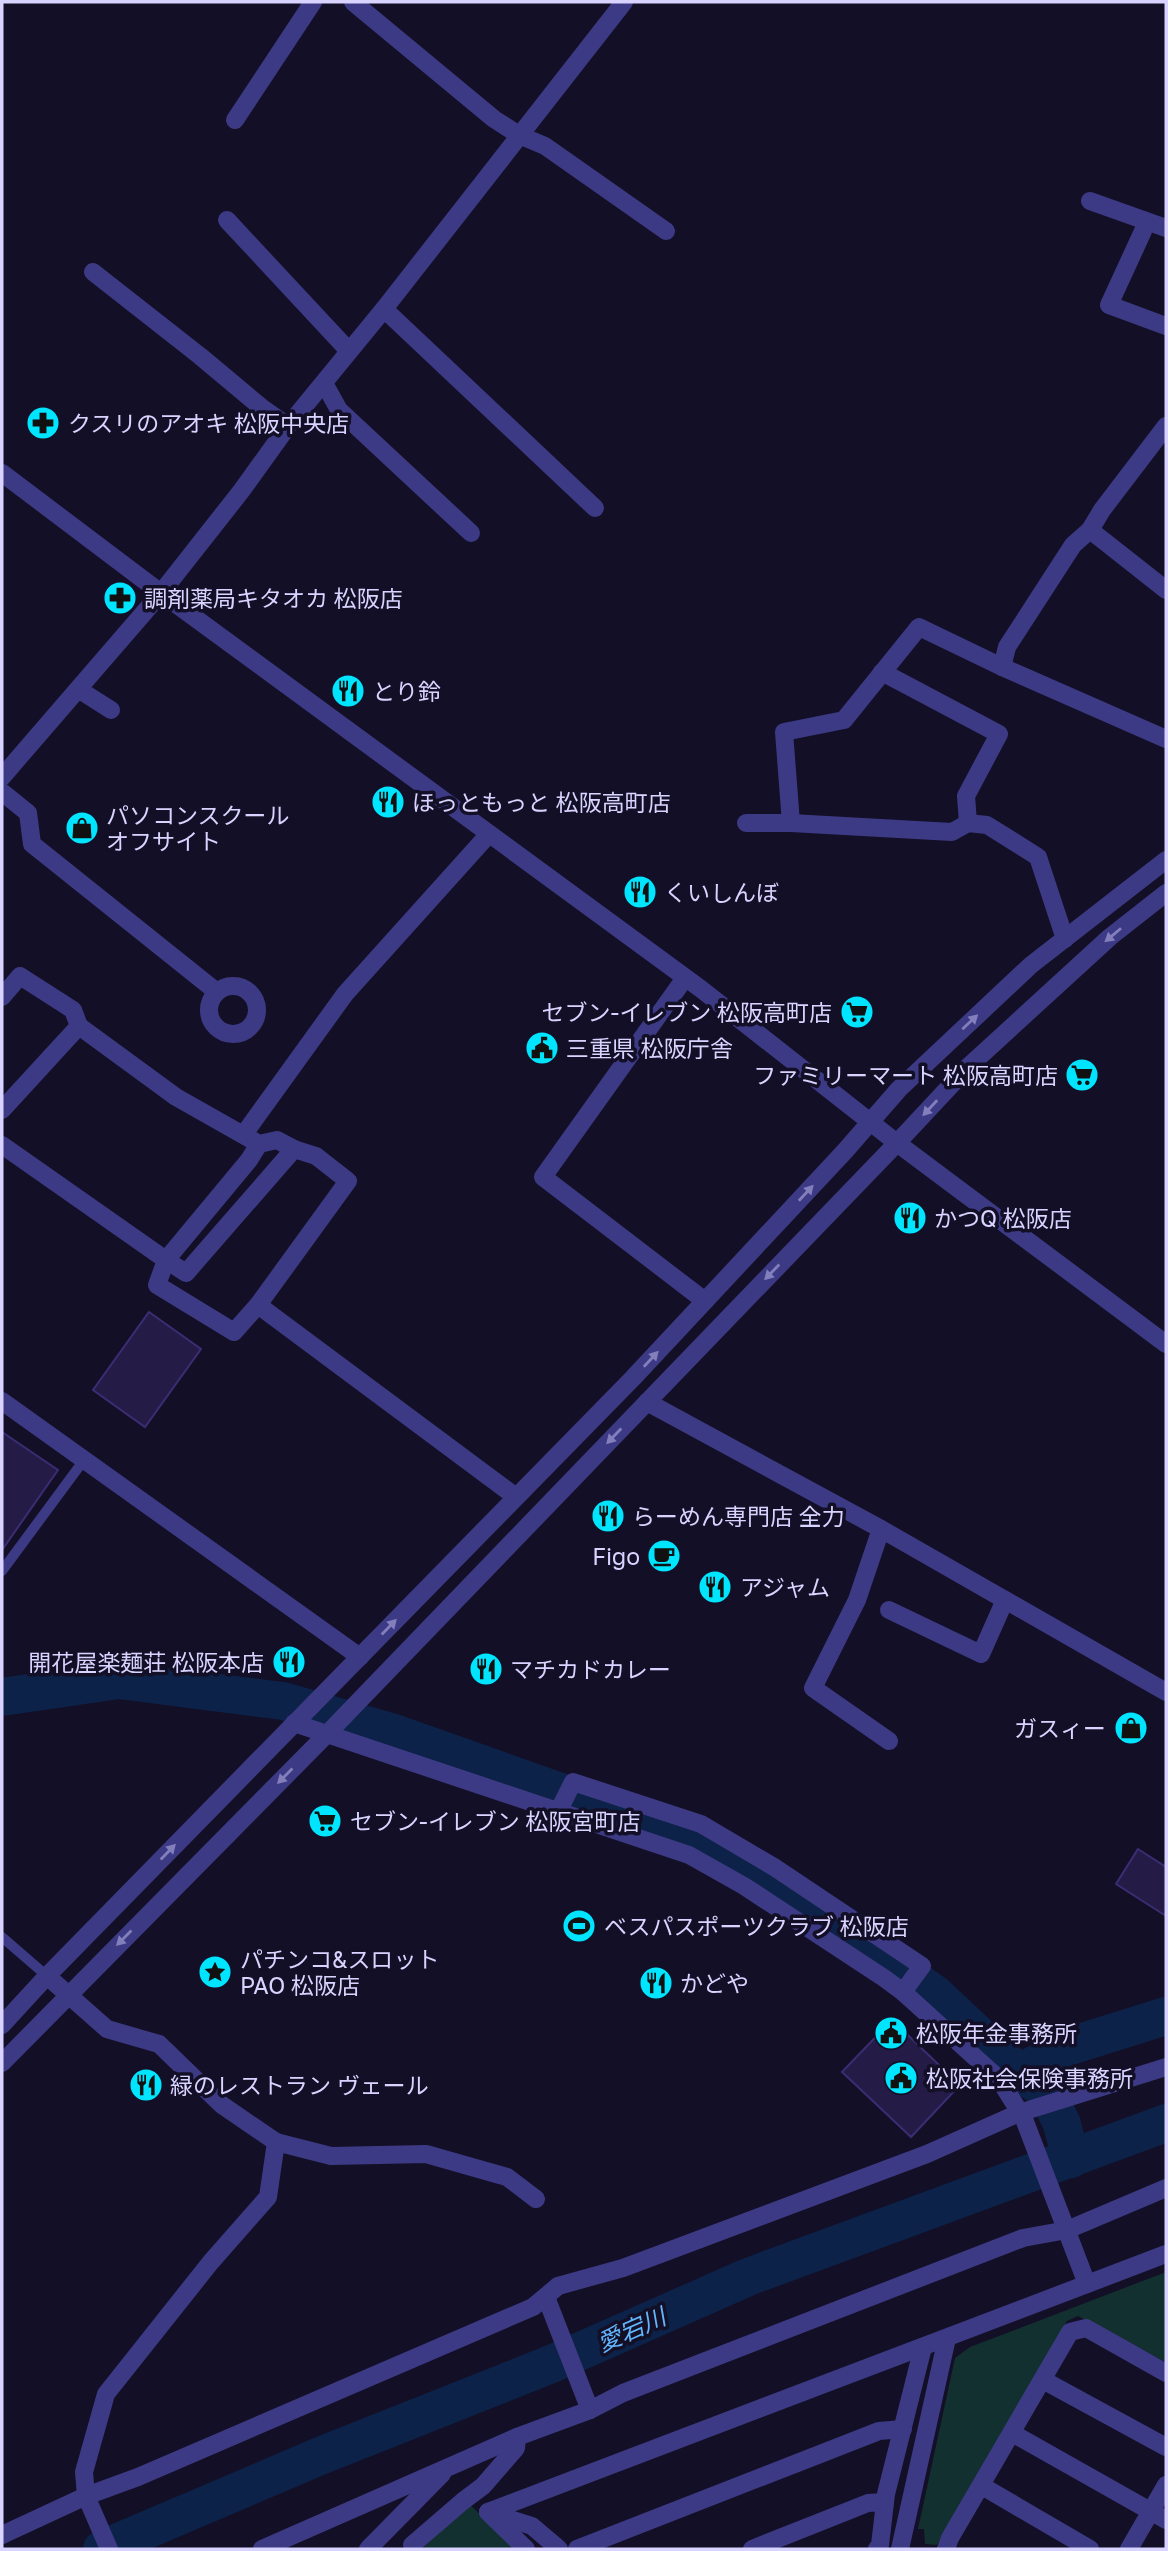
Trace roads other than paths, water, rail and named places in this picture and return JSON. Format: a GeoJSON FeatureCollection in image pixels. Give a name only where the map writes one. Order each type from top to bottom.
{"type":"FeatureCollection","features":[{"type":"Feature","properties":{"kind":"street"},"geometry":{"type":"LineString","coordinates":[[235,120],[313,2]]}},
{"type":"Feature","properties":{"kind":"street"},"geometry":{"type":"LineString","coordinates":[[353,2],[494,119],[519,135],[545,146],[666,231]]}},
{"type":"Feature","properties":{"kind":"street"},"geometry":{"type":"LineString","coordinates":[[2,777],[161,593],[242,490],[288,426],[384,309],[624,2]]}},
{"type":"Feature","properties":{"kind":"street"},"geometry":{"type":"LineString","coordinates":[[1090,201],[1166,228]]}},
{"type":"Feature","properties":{"kind":"street"},"geometry":{"type":"LineString","coordinates":[[227,220],[349,351]]}},
{"type":"Feature","properties":{"kind":"street"},"geometry":{"type":"LineString","coordinates":[[1143,231],[1109,305],[1166,326]]}},
{"type":"Feature","properties":{"kind":"street"},"geometry":{"type":"LineString","coordinates":[[93,272],[288,426]]}},
{"type":"Feature","properties":{"kind":"street"},"geometry":{"type":"LineString","coordinates":[[384,309],[595,508]]}},
{"type":"Feature","properties":{"kind":"street"},"geometry":{"type":"LineString","coordinates":[[324,383],[339,410],[471,533]]}},
{"type":"Feature","properties":{"kind":"street"},"geometry":{"type":"LineString","coordinates":[[1002,667],[1007,647],[1073,545],[1090,530],[1102,510],[1166,426]]}},
{"type":"Feature","properties":{"kind":"street"},"geometry":{"type":"LineString","coordinates":[[2,473],[685,978],[897,1143],[1166,1344]]}},
{"type":"Feature","properties":{"kind":"street"},"geometry":{"type":"LineString","coordinates":[[1090,530],[1166,590]]}},
{"type":"Feature","properties":{"kind":"street"},"geometry":{"type":"LineString","coordinates":[[791,823],[784,732],[844,720],[919,627],[1002,667],[1166,739]]}},
{"type":"Feature","properties":{"kind":"street"},"geometry":{"type":"LineString","coordinates":[[882,672],[999,734],[966,796],[968,823]]}},
{"type":"Feature","properties":{"kind":"street"},"geometry":{"type":"LineString","coordinates":[[78,689],[111,710]]}},
{"type":"Feature","properties":{"kind":"street"},"geometry":{"type":"LineString","coordinates":[[2,792],[28,813],[32,845],[217,992]]}},
{"type":"Feature","properties":{"kind":"street"},"geometry":{"type":"LineString","coordinates":[[746,823],[952,832],[968,823],[987,825],[1038,857],[1065,939]]}},
{"type":"Feature","properties":{"kind":"street"},"geometry":{"type":"LineString","coordinates":[[2,996],[20,976],[73,1010],[79,1026],[176,1097],[252,1139],[277,1140],[293,1149],[316,1156],[348,1181],[258,1305],[234,1332],[157,1285],[166,1261],[249,1160],[252,1139],[345,994],[489,834]]}},
{"type":"Feature","properties":{"kind":"street"},"geometry":{"type":"LineString","coordinates":[[2,2025],[705,1301],[845,1151],[899,1088],[1031,965],[1166,860]]}},
{"type":"Feature","properties":{"kind":"street"},"geometry":{"type":"LineString","coordinates":[[2,2063],[67,1994],[355,1705],[968,1067],[1110,937],[1166,893]]}},
{"type":"Feature","properties":{"kind":"street"},"geometry":{"type":"LineString","coordinates":[[685,978],[543,1177],[705,1301]]}},
{"type":"Feature","properties":{"kind":"street"},"geometry":{"type":"LineString","coordinates":[[2,1110],[79,1026]]}},
{"type":"Feature","properties":{"kind":"street"},"geometry":{"type":"LineString","coordinates":[[4,1151],[186,1273],[293,1149]]}},
{"type":"Feature","properties":{"kind":"street"},"geometry":{"type":"LineString","coordinates":[[258,1305],[516,1497]]}},
{"type":"Feature","properties":{"kind":"street"},"geometry":{"type":"LineString","coordinates":[[2,1401],[360,1657]]}},
{"type":"Feature","properties":{"kind":"street"},"geometry":{"type":"LineString","coordinates":[[647,1402],[881,1529],[1166,1692]]}},
{"type":"Feature","properties":{"kind":"street"},"geometry":{"type":"LineString","coordinates":[[881,1529],[858,1600],[813,1688],[889,1741]]}},
{"type":"Feature","properties":{"kind":"street"},"geometry":{"type":"LineString","coordinates":[[889,1610],[981,1654],[1005,1600]]}},
{"type":"Feature","properties":{"kind":"street"},"geometry":{"type":"LineString","coordinates":[[297,1720],[690,1855],[745,1885],[832,1941],[904,1992],[999,2079],[1026,2113],[1087,2284]]}},
{"type":"Feature","properties":{"kind":"street"},"geometry":{"type":"LineString","coordinates":[[560,1809],[573,1782],[701,1824],[922,1966],[904,1992]]}},
{"type":"Feature","properties":{"kind":"street"},"geometry":{"type":"LineString","coordinates":[[648,1839],[657,1811]]}},
{"type":"Feature","properties":{"kind":"street"},"geometry":{"type":"LineString","coordinates":[[745,1885],[759,1859]]}},
{"type":"Feature","properties":{"kind":"street"},"geometry":{"type":"LineString","coordinates":[[832,1941],[846,1916]]}},
{"type":"Feature","properties":{"kind":"street"},"geometry":{"type":"LineString","coordinates":[[47,1976],[107,2029],[159,2045],[222,2105],[276,2142],[331,2156],[426,2154],[507,2177],[536,2199]]}},
{"type":"Feature","properties":{"kind":"street"},"geometry":{"type":"LineString","coordinates":[[2,2535],[86,2496],[138,2477],[533,2307],[558,2286],[623,2267],[927,2154],[1026,2113],[1166,2067]]}},
{"type":"Feature","properties":{"kind":"street"},"geometry":{"type":"LineString","coordinates":[[109,2549],[86,2496],[84,2472],[106,2394],[209,2263],[268,2197],[276,2142]]}},
{"type":"Feature","properties":{"kind":"street"},"geometry":{"type":"LineString","coordinates":[[262,2549],[517,2437],[590,2410],[623,2393],[1023,2238],[1067,2230],[1166,2188]]}},
{"type":"Feature","properties":{"kind":"street"},"geometry":{"type":"LineString","coordinates":[[488,2512],[1166,2254]]}},
{"type":"Feature","properties":{"kind":"street"},"geometry":{"type":"LineString","coordinates":[[546,2297],[590,2410]]}},
{"type":"Feature","properties":{"kind":"street"},"geometry":{"type":"LineString","coordinates":[[946,2549],[1070,2332],[1086,2328],[1166,2373]]}},
{"type":"Feature","properties":{"kind":"street"},"geometry":{"type":"LineString","coordinates":[[900,2549],[947,2338]]}},
{"type":"Feature","properties":{"kind":"street"},"geometry":{"type":"LineString","coordinates":[[877,2549],[880,2545],[885,2502],[923,2347]]}},
{"type":"Feature","properties":{"kind":"street"},"geometry":{"type":"LineString","coordinates":[[1043,2380],[1166,2447]]}},
{"type":"Feature","properties":{"kind":"street"},"geometry":{"type":"LineString","coordinates":[[577,2549],[879,2431],[903,2429]]}},
{"type":"Feature","properties":{"kind":"street"},"geometry":{"type":"LineString","coordinates":[[1012,2433],[1159,2516]]}},
{"type":"Feature","properties":{"kind":"street"},"geometry":{"type":"LineString","coordinates":[[412,2545],[483,2486],[516,2448],[517,2437]]}},
{"type":"Feature","properties":{"kind":"street"},"geometry":{"type":"LineString","coordinates":[[368,2549],[449,2467]]}},
{"type":"Feature","properties":{"kind":"street"},"geometry":{"type":"LineString","coordinates":[[1129,2549],[1159,2516],[1166,2485]]}},
{"type":"Feature","properties":{"kind":"street"},"geometry":{"type":"LineString","coordinates":[[982,2486],[1090,2549]]}},
{"type":"Feature","properties":{"kind":"street"},"geometry":{"type":"LineString","coordinates":[[752,2549],[868,2503],[885,2502]]}},
{"type":"Feature","properties":{"kind":"street"},"geometry":{"type":"LineString","coordinates":[[488,2512],[526,2549]]}},
{"type":"Feature","properties":{"kind":"street"},"geometry":{"type":"LineString","coordinates":[[488,2512],[532,2526],[559,2549]]}},
{"type":"Feature","properties":{"kind":"lane"},"geometry":{"type":"LineString","coordinates":[[2,1572],[84,1460]]}},
{"type":"Feature","properties":{"kind":"lane"},"geometry":{"type":"LineString","coordinates":[[2,1937],[47,1976]]}},
{"type":"Feature","properties":{"kind":"waterway"},"geometry":{"type":"LineString","coordinates":[[2,1697],[119,1680],[283,1701],[391,1732],[694,1839],[790,1892],[935,1994],[1019,2073],[1045,2089],[1062,2124],[1071,2159]]}},
{"type":"Feature","properties":{"kind":"waterway"},"geometry":{"type":"LineString","coordinates":[[1019,2073],[1070,2046],[1166,2016]]}},
{"type":"Feature","properties":{"kind":"waterway","name":"愛宕川"},"geometry":{"type":"LineString","coordinates":[[102,2549],[320,2456],[549,2365],[748,2277],[1166,2123]]}},
{"type":"Feature","properties":{"kind":"place","name":"クスリのアオキ 松阪中央店"},"geometry":{"type":"Point","coordinates":[43,423]}},
{"type":"Feature","properties":{"kind":"place","name":"調剤薬局キタオカ 松阪店"},"geometry":{"type":"Point","coordinates":[120,598]}},
{"type":"Feature","properties":{"kind":"place","name":"とり鈴"},"geometry":{"type":"Point","coordinates":[348,691]}},
{"type":"Feature","properties":{"kind":"place","name":"ほっともっと 松阪高町店"},"geometry":{"type":"Point","coordinates":[388,802]}},
{"type":"Feature","properties":{"kind":"place","name":"パソコンスクール オフサイト"},"geometry":{"type":"Point","coordinates":[82,828]}},
{"type":"Feature","properties":{"kind":"place","name":"くいしんぼ"},"geometry":{"type":"Point","coordinates":[640,892]}},
{"type":"Feature","properties":{"kind":"place","name":"セブン-イレブン 松阪高町店"},"geometry":{"type":"Point","coordinates":[857,1012]}},
{"type":"Feature","properties":{"kind":"place","name":"三重県 松阪庁舎"},"geometry":{"type":"Point","coordinates":[542,1048]}},
{"type":"Feature","properties":{"kind":"place","name":"ファミリーマート 松阪高町店"},"geometry":{"type":"Point","coordinates":[1082,1075]}},
{"type":"Feature","properties":{"kind":"place","name":"かつQ 松阪店"},"geometry":{"type":"Point","coordinates":[910,1218]}},
{"type":"Feature","properties":{"kind":"place","name":"らーめん専門店 全力"},"geometry":{"type":"Point","coordinates":[608,1516]}},
{"type":"Feature","properties":{"kind":"place","name":"Figo"},"geometry":{"type":"Point","coordinates":[664,1556]}},
{"type":"Feature","properties":{"kind":"place","name":"アジャム"},"geometry":{"type":"Point","coordinates":[715,1587]}},
{"type":"Feature","properties":{"kind":"place","name":"開花屋楽麺荘 松阪本店"},"geometry":{"type":"Point","coordinates":[289,1662]}},
{"type":"Feature","properties":{"kind":"place","name":"マチカドカレー"},"geometry":{"type":"Point","coordinates":[486,1669]}},
{"type":"Feature","properties":{"kind":"place","name":"ガスィー"},"geometry":{"type":"Point","coordinates":[1131,1728]}},
{"type":"Feature","properties":{"kind":"place","name":"セブン-イレブン 松阪宮町店"},"geometry":{"type":"Point","coordinates":[325,1821]}},
{"type":"Feature","properties":{"kind":"place","name":"ベスパスポーツクラブ 松阪店"},"geometry":{"type":"Point","coordinates":[579,1926]}},
{"type":"Feature","properties":{"kind":"place","name":"パチンコ&スロット PAO 松阪店"},"geometry":{"type":"Point","coordinates":[215,1972]}},
{"type":"Feature","properties":{"kind":"place","name":"かどや"},"geometry":{"type":"Point","coordinates":[656,1983]}},
{"type":"Feature","properties":{"kind":"place","name":"松阪年金事務所"},"geometry":{"type":"Point","coordinates":[891,2033]}},
{"type":"Feature","properties":{"kind":"place","name":"松阪社会保険事務所"},"geometry":{"type":"Point","coordinates":[901,2078]}},
{"type":"Feature","properties":{"kind":"place","name":"緑のレストラン ヴェール"},"geometry":{"type":"Point","coordinates":[146,2085]}}]}
